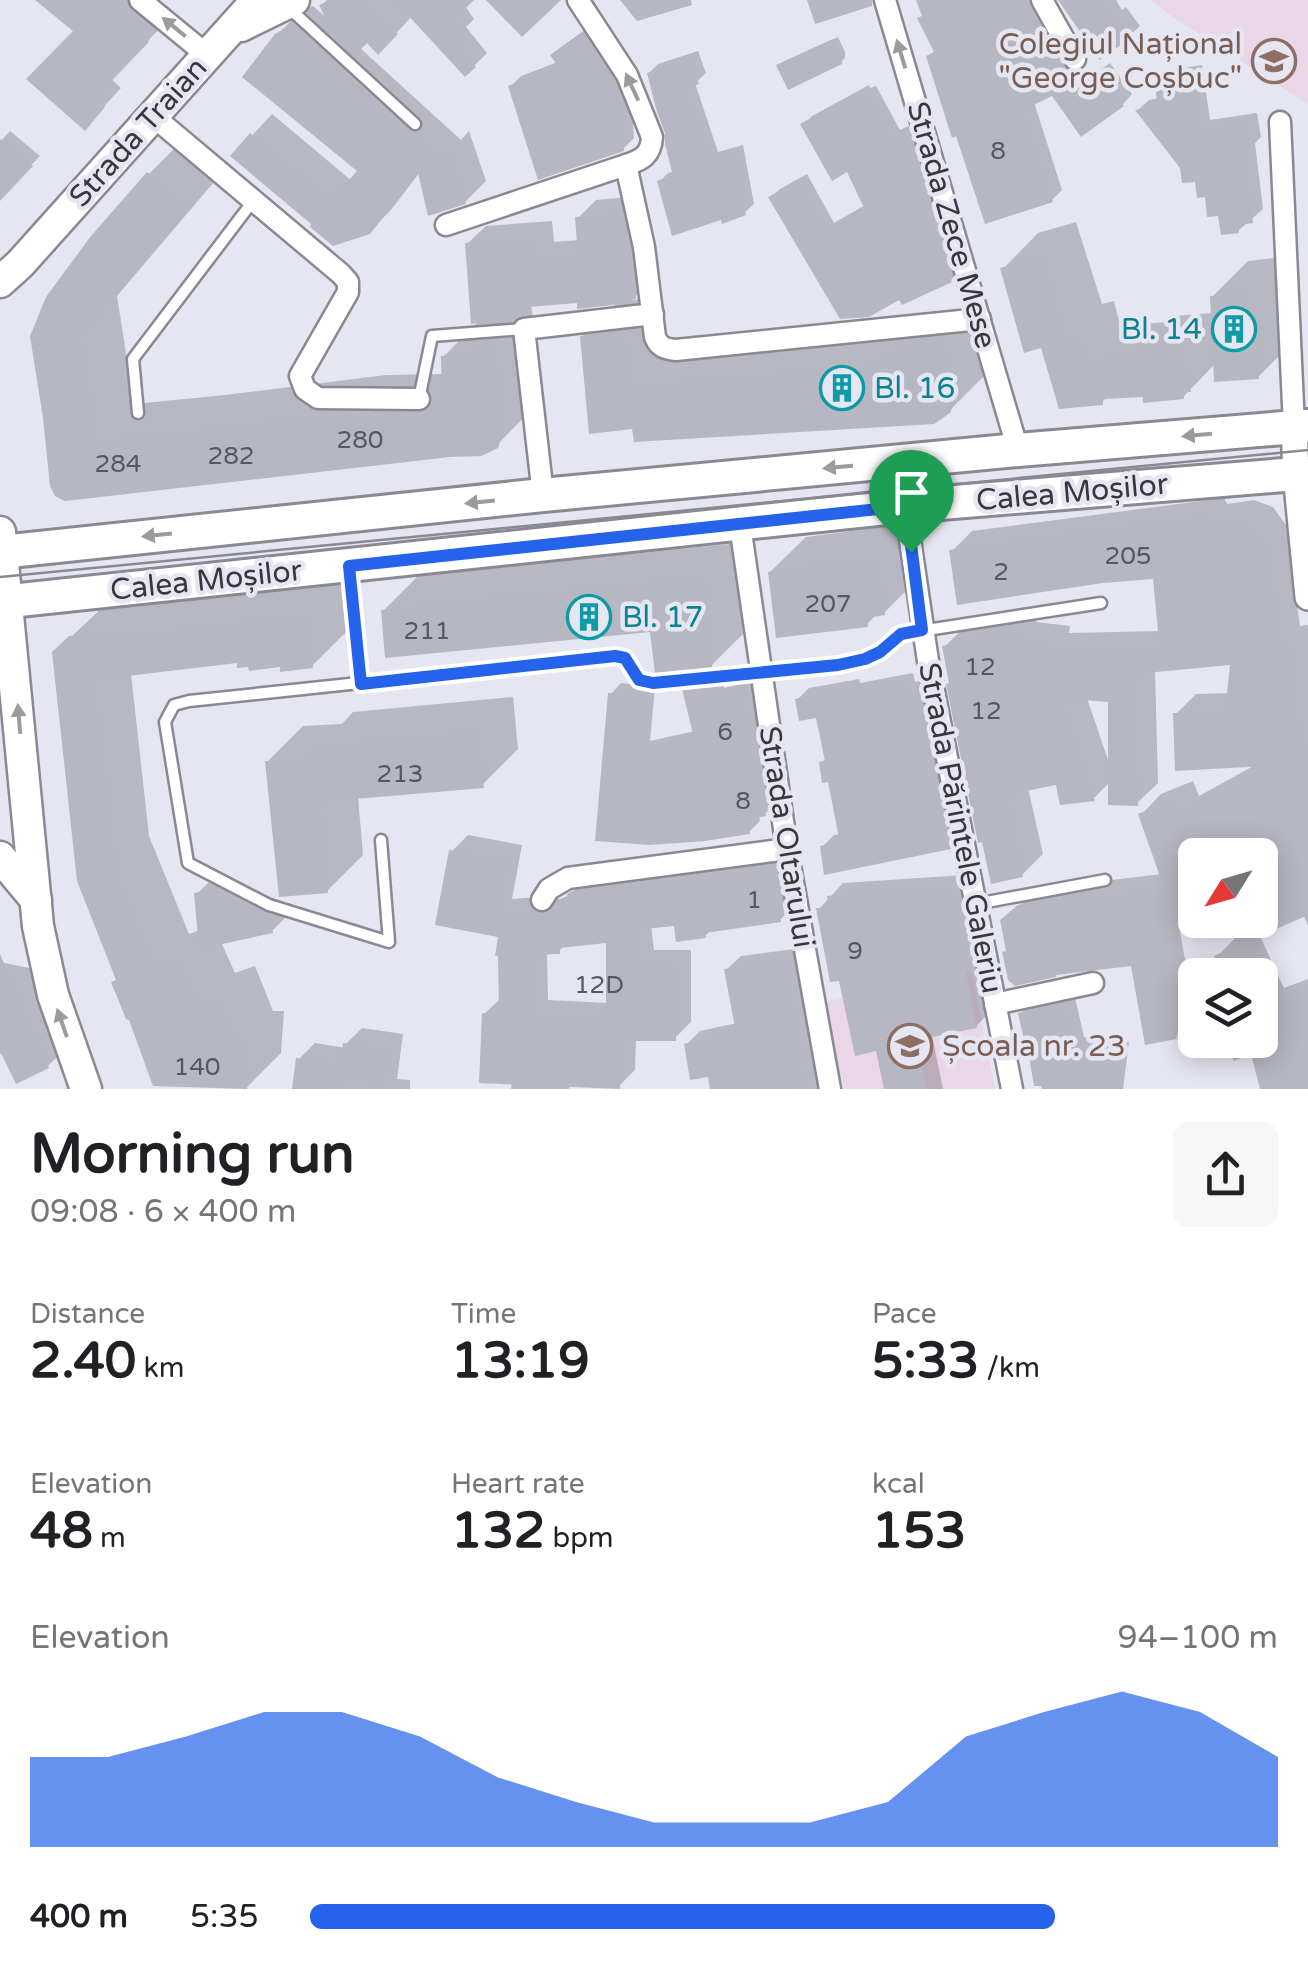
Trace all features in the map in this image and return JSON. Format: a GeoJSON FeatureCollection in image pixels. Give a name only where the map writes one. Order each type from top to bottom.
{"type":"FeatureCollection","features":[{"type":"Feature","properties":{"kind":"main road","name":"Strada Traian"},"geometry":{"type":"LineString","coordinates":[[0,305],[10,273],[216,45],[279,1]]}},
{"type":"Feature","properties":{"kind":"main road","name":"Calea Moșilor"},"geometry":{"type":"LineString","coordinates":[[2,569],[542,495],[1301,426]]}},
{"type":"Feature","properties":{"kind":"main road","name":"Calea Moșilor"},"geometry":{"type":"LineString","coordinates":[[2,569],[349,566],[906,506],[1302,473]]}},
{"type":"Feature","properties":{"kind":"main road"},"geometry":{"type":"LineString","coordinates":[[2,569],[14,819],[36,900],[47,975],[86,1089]]}},
{"type":"Feature","properties":{"kind":"main road"},"geometry":{"type":"LineString","coordinates":[[0,857],[36,900]]}},
{"type":"Feature","properties":{"kind":"main road"},"geometry":{"type":"LineString","coordinates":[[0,884],[36,900]]}},
{"type":"Feature","properties":{"kind":"street"},"geometry":{"type":"LineString","coordinates":[[140,0],[216,45]]}},
{"type":"Feature","properties":{"kind":"street"},"geometry":{"type":"LineString","coordinates":[[446,225],[626,166],[648,154],[652,137],[628,75],[578,0]]}},
{"type":"Feature","properties":{"kind":"street","name":"Strada Zece Mese"},"geometry":{"type":"LineString","coordinates":[[885,0],[1018,450]]}},
{"type":"Feature","properties":{"kind":"street"},"geometry":{"type":"LineString","coordinates":[[1042,0],[1075,59]]}},
{"type":"Feature","properties":{"kind":"street"},"geometry":{"type":"LineString","coordinates":[[153,116],[348,282],[348,292],[300,376],[305,389],[318,398],[419,399]]}},
{"type":"Feature","properties":{"kind":"street"},"geometry":{"type":"LineString","coordinates":[[1280,122],[1298,307],[1308,597]]}},
{"type":"Feature","properties":{"kind":"street"},"geometry":{"type":"LineString","coordinates":[[626,166],[644,247],[654,337],[665,348],[676,350],[980,319]]}},
{"type":"Feature","properties":{"kind":"street"},"geometry":{"type":"LineString","coordinates":[[542,495],[524,329],[653,314]]}},
{"type":"Feature","properties":{"kind":"street","name":"Strada Părintele Galeriu"},"geometry":{"type":"LineString","coordinates":[[906,506],[922,630],[1012,1089]]}},
{"type":"Feature","properties":{"kind":"street","name":"Strada Oltarului"},"geometry":{"type":"LineString","coordinates":[[740,524],[787,849],[830,1089]]}},
{"type":"Feature","properties":{"kind":"street"},"geometry":{"type":"LineString","coordinates":[[542,900],[557,882],[568,878],[787,849]]}},
{"type":"Feature","properties":{"kind":"street"},"geometry":{"type":"LineString","coordinates":[[995,1004],[1093,983]]}},
{"type":"Feature","properties":{"kind":"lane"},"geometry":{"type":"LineString","coordinates":[[279,1],[415,124]]}},
{"type":"Feature","properties":{"kind":"lane"},"geometry":{"type":"LineString","coordinates":[[138,413],[134,359],[253,200]]}},
{"type":"Feature","properties":{"kind":"lane"},"geometry":{"type":"LineString","coordinates":[[419,399],[432,336],[524,329]]}},
{"type":"Feature","properties":{"kind":"lane"},"geometry":{"type":"LineString","coordinates":[[349,566],[361,684]]}},
{"type":"Feature","properties":{"kind":"lane"},"geometry":{"type":"LineString","coordinates":[[381,840],[389,942],[269,905],[188,863],[165,722],[174,706],[189,700],[615,656],[625,658],[639,680],[653,683],[761,674],[865,659],[901,634],[1101,604]]}},
{"type":"Feature","properties":{"kind":"lane"},"geometry":{"type":"LineString","coordinates":[[975,904],[1105,880]]}},
{"type":"Feature","properties":{"kind":"shaded area","name":"Colegiul Național \"George Coșbuc\""},"geometry":{"type":"Polygon","coordinates":[[[1150,0],[1308,0],[1308,104],[1173,17],[1150,0]]]}},
{"type":"Feature","properties":{"kind":"shaded area","name":"Școala nr. 23"},"geometry":{"type":"Polygon","coordinates":[[[971,970],[995,1089],[844,1089],[824,1002],[971,970]]]}},
{"type":"Feature","properties":{"kind":"building"},"geometry":{"type":"Polygon","coordinates":[[[35,0],[118,0],[151,30],[148,43],[95,98],[105,107],[85,131],[26,79],[73,31],[35,0]]]}},
{"type":"Feature","properties":{"kind":"building"},"geometry":{"type":"Polygon","coordinates":[[[331,0],[364,0],[398,34],[378,55],[367,43],[354,56],[335,38],[319,5],[331,0]]]}},
{"type":"Feature","properties":{"kind":"building"},"geometry":{"type":"Polygon","coordinates":[[[394,0],[474,0],[453,21],[463,34],[454,40],[476,67],[465,77],[394,0]]]}},
{"type":"Feature","properties":{"kind":"building"},"geometry":{"type":"Polygon","coordinates":[[[486,0],[561,0],[522,37],[486,0]]]}},
{"type":"Feature","properties":{"kind":"building"},"geometry":{"type":"Polygon","coordinates":[[[620,0],[691,0],[692,5],[637,21],[620,0]]]}},
{"type":"Feature","properties":{"kind":"building"},"geometry":{"type":"Polygon","coordinates":[[[807,0],[872,0],[872,6],[815,24],[807,0]]]}},
{"type":"Feature","properties":{"kind":"building"},"geometry":{"type":"Polygon","coordinates":[[[916,0],[1026,0],[1069,93],[1099,71],[1124,106],[1081,137],[1052,96],[1023,110],[1053,202],[985,224],[926,56],[934,52],[917,18],[922,16],[916,0]]]}},
{"type":"Feature","properties":{"kind":"building"},"geometry":{"type":"Polygon","coordinates":[[[1058,0],[1099,0],[1131,38],[1100,60],[1058,0]]]}},
{"type":"Feature","properties":{"kind":"building"},"geometry":{"type":"Polygon","coordinates":[[[291,25],[440,160],[448,149],[466,204],[428,216],[418,173],[370,234],[333,246],[230,156],[250,133],[331,201],[357,171],[242,77],[275,34],[291,25]]]}},
{"type":"Feature","properties":{"kind":"building"},"geometry":{"type":"Polygon","coordinates":[[[582,32],[613,78],[621,104],[624,151],[538,180],[508,86],[559,67],[550,55],[582,32]]]}},
{"type":"Feature","properties":{"kind":"building"},"geometry":{"type":"Polygon","coordinates":[[[833,39],[842,64],[788,90],[776,65],[833,39]]]}},
{"type":"Feature","properties":{"kind":"building"},"geometry":{"type":"Polygon","coordinates":[[[689,58],[699,84],[685,89],[710,159],[735,152],[746,215],[672,236],[657,181],[673,176],[647,73],[689,58]]]}},
{"type":"Feature","properties":{"kind":"building"},"geometry":{"type":"Polygon","coordinates":[[[1191,75],[1199,130],[1246,123],[1250,151],[1244,152],[1253,223],[1238,225],[1239,233],[1221,235],[1218,216],[1207,217],[1205,197],[1197,198],[1195,182],[1182,183],[1180,168],[1135,110],[1158,107],[1154,81],[1191,75]]]}},
{"type":"Feature","properties":{"kind":"building"},"geometry":{"type":"Polygon","coordinates":[[[859,92],[866,93],[890,137],[903,131],[916,158],[910,160],[938,251],[952,282],[902,305],[899,300],[869,317],[840,319],[768,197],[797,181],[825,230],[864,208],[847,172],[832,181],[800,124],[859,92]]]}},
{"type":"Feature","properties":{"kind":"building"},"geometry":{"type":"Polygon","coordinates":[[[0,139],[33,166],[0,201],[0,139]]]}},
{"type":"Feature","properties":{"kind":"building"},"geometry":{"type":"Polygon","coordinates":[[[147,172],[189,208],[80,336],[97,441],[346,412],[425,411],[432,401],[442,400],[441,356],[473,352],[472,342],[493,340],[505,427],[498,448],[481,456],[65,501],[55,496],[50,486],[30,336],[46,297],[91,236],[147,172]]]}},
{"type":"Feature","properties":{"kind":"building"},"geometry":{"type":"Polygon","coordinates":[[[623,214],[636,299],[577,309],[577,303],[505,309],[506,319],[471,324],[465,243],[534,238],[536,259],[578,256],[575,217],[623,214]]]}},
{"type":"Feature","properties":{"kind":"building","name":"Bl. 14"},"geometry":{"type":"Polygon","coordinates":[[[1041,256],[1066,338],[1079,335],[1085,360],[1179,348],[1191,392],[1183,392],[1184,399],[1143,403],[1143,397],[1103,399],[1103,405],[1059,409],[1041,348],[1024,353],[1000,268],[1041,256]]]}},
{"type":"Feature","properties":{"kind":"building"},"geometry":{"type":"Polygon","coordinates":[[[1248,292],[1250,316],[1257,315],[1263,358],[1257,359],[1259,379],[1214,382],[1210,296],[1248,292]]]}},
{"type":"Feature","properties":{"kind":"building"},"geometry":{"type":"Polygon","coordinates":[[[624,331],[630,387],[886,365],[885,354],[942,340],[956,398],[950,413],[934,424],[634,442],[632,429],[589,434],[580,336],[624,331]]]}},
{"type":"Feature","properties":{"kind":"building"},"geometry":{"type":"Polygon","coordinates":[[[1204,517],[1207,523],[1232,520],[1252,527],[1267,546],[1280,645],[1288,644],[1294,677],[1288,678],[1303,741],[1308,743],[1308,915],[1278,928],[1278,838],[1178,838],[1178,923],[1156,928],[1177,1039],[1145,1045],[1131,966],[1056,975],[1015,986],[1008,980],[1000,920],[1018,905],[1043,900],[1067,897],[1068,902],[1165,891],[1138,814],[1173,800],[1178,815],[1266,766],[1175,771],[1173,713],[1225,712],[1230,665],[1135,674],[1138,806],[1108,805],[1108,702],[1061,698],[1095,801],[1060,805],[1056,785],[1006,795],[1023,877],[991,884],[982,842],[978,843],[942,646],[1018,632],[1017,642],[1051,645],[1050,652],[1160,651],[1153,579],[957,605],[949,550],[1204,517]]]}},
{"type":"Feature","properties":{"kind":"building"},"geometry":{"type":"Polygon","coordinates":[[[878,558],[885,615],[867,618],[868,627],[776,638],[768,572],[878,558]]]}},
{"type":"Feature","properties":{"kind":"building","name":"Bl. 17"},"geometry":{"type":"Polygon","coordinates":[[[705,577],[712,668],[655,674],[650,632],[385,658],[381,610],[705,577]]]}},
{"type":"Feature","properties":{"kind":"building"},"geometry":{"type":"Polygon","coordinates":[[[307,614],[313,668],[249,671],[248,667],[237,668],[237,663],[94,680],[116,871],[154,967],[179,958],[200,1006],[220,1000],[239,1045],[250,1045],[247,1089],[153,1086],[111,982],[116,980],[77,881],[52,652],[69,636],[127,631],[128,636],[307,614]]]}},
{"type":"Feature","properties":{"kind":"building"},"geometry":{"type":"Polygon","coordinates":[[[903,683],[905,691],[919,688],[951,849],[824,875],[820,846],[840,843],[828,782],[822,783],[819,762],[825,761],[816,718],[799,721],[795,699],[903,683]]]}},
{"type":"Feature","properties":{"kind":"building"},"geometry":{"type":"Polygon","coordinates":[[[714,686],[714,697],[741,691],[766,816],[748,819],[750,834],[705,841],[650,845],[595,841],[608,693],[646,696],[641,750],[694,738],[682,689],[714,686]]]}},
{"type":"Feature","properties":{"kind":"building"},"geometry":{"type":"Polygon","coordinates":[[[478,732],[484,788],[320,802],[328,893],[279,897],[265,761],[316,758],[315,747],[478,732]]]}},
{"type":"Feature","properties":{"kind":"building"},"geometry":{"type":"Polygon","coordinates":[[[449,850],[508,861],[498,914],[542,914],[569,908],[567,894],[573,891],[630,884],[631,889],[773,870],[781,922],[705,933],[706,938],[676,942],[674,926],[635,930],[639,965],[676,965],[676,1041],[622,1041],[620,1089],[479,1083],[482,1013],[499,1014],[495,956],[498,937],[435,925],[449,850]],[[606,943],[560,948],[560,954],[532,955],[533,1015],[606,1018],[606,943]]]}},
{"type":"Feature","properties":{"kind":"building"},"geometry":{"type":"Polygon","coordinates":[[[953,887],[956,912],[962,911],[972,965],[965,967],[977,1028],[917,1040],[927,1089],[884,1089],[876,1051],[855,1056],[839,981],[830,982],[816,908],[829,908],[827,896],[953,887]]]}},
{"type":"Feature","properties":{"kind":"building"},"geometry":{"type":"Polygon","coordinates":[[[206,891],[270,916],[273,933],[199,949],[194,893],[206,891]]]}},
{"type":"Feature","properties":{"kind":"building"},"geometry":{"type":"Polygon","coordinates":[[[1234,938],[1256,938],[1238,946],[1234,938]]]}},
{"type":"Feature","properties":{"kind":"building"},"geometry":{"type":"Polygon","coordinates":[[[1235,946],[1240,958],[1215,958],[1235,946]]]}},
{"type":"Feature","properties":{"kind":"building"},"geometry":{"type":"Polygon","coordinates":[[[0,954],[49,1068],[16,1084],[0,1051],[0,954]]]}},
{"type":"Feature","properties":{"kind":"building"},"geometry":{"type":"Polygon","coordinates":[[[788,960],[804,1089],[710,1089],[708,1077],[690,1080],[684,1044],[736,1033],[724,969],[788,960]]]}},
{"type":"Feature","properties":{"kind":"building"},"geometry":{"type":"Polygon","coordinates":[[[1308,989],[1308,1089],[1260,1089],[1252,1058],[1278,1058],[1278,1001],[1308,989]]]}},
{"type":"Feature","properties":{"kind":"building"},"geometry":{"type":"Polygon","coordinates":[[[1062,1004],[1072,1049],[1118,1054],[1113,1089],[1034,1086],[1018,1013],[1062,1004]]]}},
{"type":"Feature","properties":{"kind":"building"},"geometry":{"type":"Polygon","coordinates":[[[343,1043],[388,1049],[384,1083],[340,1078],[343,1043]]]}},
{"type":"Feature","properties":{"kind":"building"},"geometry":{"type":"Polygon","coordinates":[[[296,1058],[341,1064],[338,1089],[292,1089],[296,1058]]]}},
{"type":"Feature","properties":{"kind":"tram line"},"geometry":{"type":"LineString","coordinates":[[0,577],[1308,450]]}},
{"type":"Feature","properties":{"kind":"place","name":"Colegiul Național \"George Coșbuc\""},"geometry":{"type":"Point","coordinates":[1274,61]}},
{"type":"Feature","properties":{"kind":"place","name":"Bl. 14"},"geometry":{"type":"Point","coordinates":[1234,329]}},
{"type":"Feature","properties":{"kind":"place","name":"Bl. 16"},"geometry":{"type":"Point","coordinates":[842,388]}},
{"type":"Feature","properties":{"kind":"place","name":"Bl. 17"},"geometry":{"type":"Point","coordinates":[589,617]}},
{"type":"Feature","properties":{"kind":"place","name":"Școala nr. 23"},"geometry":{"type":"Point","coordinates":[910,1046]}},
{"type":"Feature","properties":{"kind":"route"},"geometry":{"type":"LineString","coordinates":[[906,506],[911,552],[922,630],[901,634],[865,659],[761,674],[653,683],[639,680],[625,658],[615,656],[361,684],[349,566],[906,506]]}}]}
